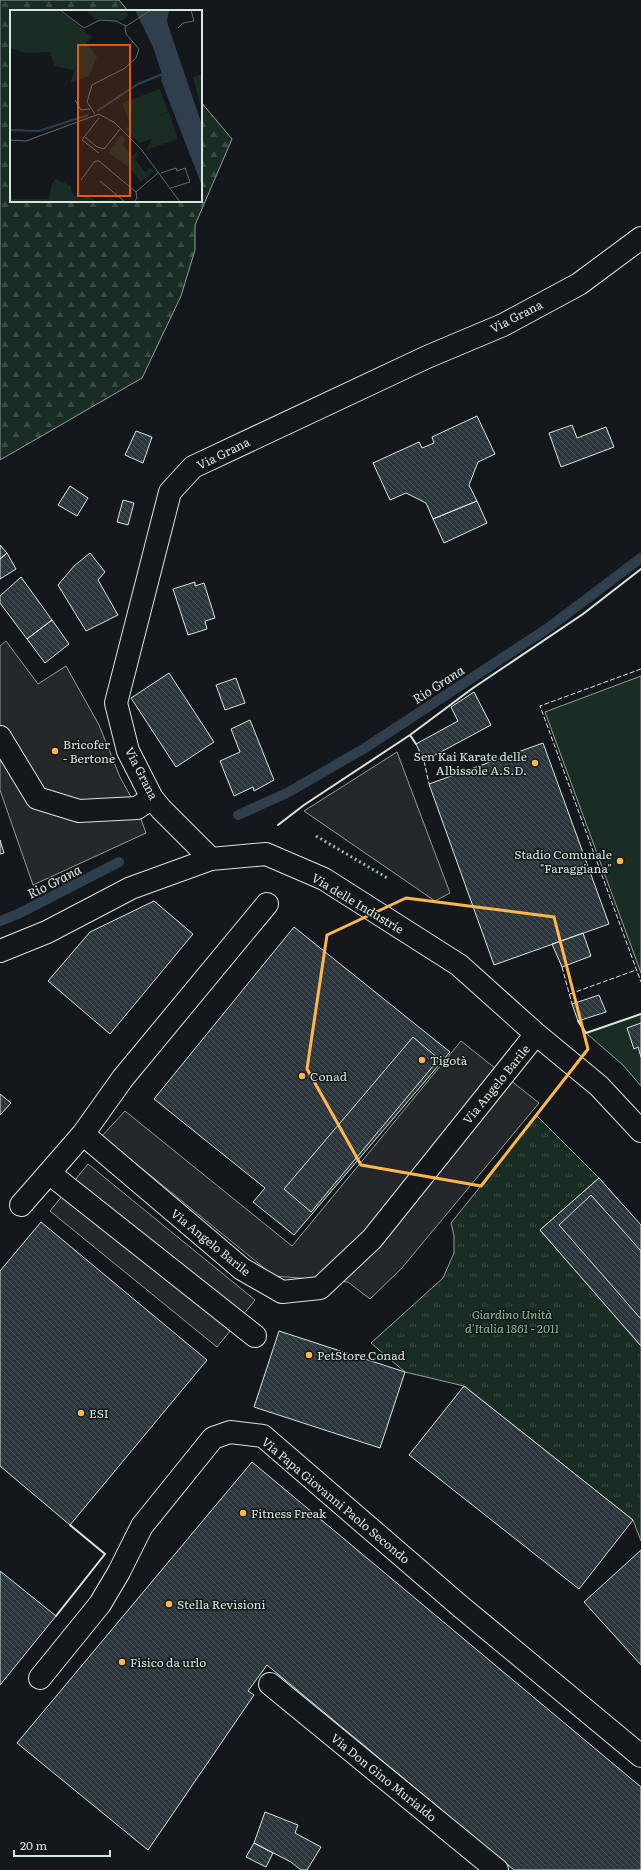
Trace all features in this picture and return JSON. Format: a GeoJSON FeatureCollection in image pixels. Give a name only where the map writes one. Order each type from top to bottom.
{"type":"FeatureCollection","features":[{"type":"Feature","properties":{"kind":"street","name":"Via Grana"},"geometry":{"type":"LineString","coordinates":[[211,859],[152,798],[128,751],[116,703],[170,492],[193,467],[420,360],[503,325],[579,284],[641,238]]}},
{"type":"Feature","properties":{"kind":"street"},"geometry":{"type":"LineString","coordinates":[[0,737],[37,798],[79,811],[137,808],[152,798]]}},
{"type":"Feature","properties":{"kind":"street","name":"Via delle Industrie"},"geometry":{"type":"LineString","coordinates":[[0,951],[47,932],[131,888],[211,859],[266,854],[324,880],[459,965],[536,1034],[599,1086],[641,1131]]}},
{"type":"Feature","properties":{"kind":"street"},"geometry":{"type":"LineString","coordinates":[[21,1205],[83,1134],[124,1078],[267,904]]}},
{"type":"Feature","properties":{"kind":"street","name":"Via Angelo Barile"},"geometry":{"type":"LineString","coordinates":[[83,1134],[242,1269],[282,1292],[320,1288],[372,1239],[536,1034]]}},
{"type":"Feature","properties":{"kind":"street"},"geometry":{"type":"LineString","coordinates":[[49,1173],[255,1336]]}},
{"type":"Feature","properties":{"kind":"street","name":"Via Papa Giovanni Paolo Secondo"},"geometry":{"type":"LineString","coordinates":[[40,1678],[100,1604],[119,1572],[142,1526],[213,1438],[230,1432],[263,1436],[460,1606],[641,1756]]}},
{"type":"Feature","properties":{"kind":"street","name":"Via Don Gino Murialdo"},"geometry":{"type":"LineString","coordinates":[[270,1684],[497,1870]]}},
{"type":"Feature","properties":{"kind":"highlighted area"},"geometry":{"type":"Polygon","coordinates":[[[406,898],[554,917],[588,1049],[481,1186],[361,1165],[307,1069],[327,935],[406,898]]]}},
{"type":"Feature","properties":{"kind":"green space"},"geometry":{"type":"Polygon","coordinates":[[[0,0],[119,0],[127,10],[10,10],[10,202],[202,202],[202,103],[232,139],[195,225],[195,250],[181,296],[142,378],[0,460],[0,0]]]}},
{"type":"Feature","properties":{"kind":"green space","name":"Stadio Comunale \"Faraggiana\""},"geometry":{"type":"Polygon","coordinates":[[[641,676],[641,973],[545,712],[641,676]]]}},
{"type":"Feature","properties":{"kind":"green space"},"geometry":{"type":"Polygon","coordinates":[[[641,1014],[641,1086],[623,1065],[586,1033],[641,1014]]]}},
{"type":"Feature","properties":{"kind":"green space","name":"Giardino Unità d'Italia 1861 - 2011"},"geometry":{"type":"Polygon","coordinates":[[[537,1116],[599,1178],[540,1230],[641,1346],[641,1541],[633,1520],[464,1386],[405,1372],[371,1343],[443,1278],[454,1253],[454,1236],[451,1223],[537,1116]]]}},
{"type":"Feature","properties":{"kind":"shaded area","name":"Bricofer - Bertone"},"geometry":{"type":"Polygon","coordinates":[[[6,641],[38,684],[66,666],[99,725],[120,777],[137,808],[146,833],[33,885],[0,790],[0,646],[6,641]]]}},
{"type":"Feature","properties":{"kind":"shaded area"},"geometry":{"type":"Polygon","coordinates":[[[397,752],[450,893],[435,901],[304,811],[397,752]]]}},
{"type":"Feature","properties":{"kind":"shaded area"},"geometry":{"type":"Polygon","coordinates":[[[461,1041],[539,1103],[401,1269],[370,1299],[348,1282],[274,1276],[102,1136],[125,1111],[292,1246],[461,1041]]]}},
{"type":"Feature","properties":{"kind":"shaded area"},"geometry":{"type":"Polygon","coordinates":[[[88,1164],[255,1300],[217,1347],[50,1211],[88,1164]]]}},
{"type":"Feature","properties":{"kind":"building"},"geometry":{"type":"Polygon","coordinates":[[[477,416],[495,454],[478,462],[469,485],[477,501],[433,519],[426,503],[406,493],[390,500],[373,463],[419,442],[422,448],[434,443],[432,437],[477,416]]]}},
{"type":"Feature","properties":{"kind":"building"},"geometry":{"type":"Polygon","coordinates":[[[572,425],[577,438],[606,427],[614,447],[561,467],[549,433],[572,425]]]}},
{"type":"Feature","properties":{"kind":"building"},"geometry":{"type":"Polygon","coordinates":[[[136,431],[152,437],[143,463],[125,455],[136,431]]]}},
{"type":"Feature","properties":{"kind":"building"},"geometry":{"type":"Polygon","coordinates":[[[70,486],[88,498],[77,516],[58,505],[70,486]]]}},
{"type":"Feature","properties":{"kind":"building"},"geometry":{"type":"Polygon","coordinates":[[[123,500],[134,503],[128,525],[117,522],[123,500]]]}},
{"type":"Feature","properties":{"kind":"building"},"geometry":{"type":"Polygon","coordinates":[[[477,501],[487,523],[444,543],[433,519],[477,501]]]}},
{"type":"Feature","properties":{"kind":"building"},"geometry":{"type":"Polygon","coordinates":[[[0,545],[7,553],[0,559],[0,545]]]}},
{"type":"Feature","properties":{"kind":"building"},"geometry":{"type":"Polygon","coordinates":[[[7,553],[16,569],[0,579],[0,559],[7,553]]]}},
{"type":"Feature","properties":{"kind":"building"},"geometry":{"type":"Polygon","coordinates":[[[90,553],[105,572],[98,580],[118,615],[86,631],[58,585],[74,566],[90,553]]]}},
{"type":"Feature","properties":{"kind":"building"},"geometry":{"type":"Polygon","coordinates":[[[21,577],[52,620],[27,639],[0,603],[0,596],[21,577]]]}},
{"type":"Feature","properties":{"kind":"building"},"geometry":{"type":"Polygon","coordinates":[[[195,582],[195,586],[204,583],[215,618],[205,621],[207,629],[188,635],[173,589],[195,582]]]}},
{"type":"Feature","properties":{"kind":"building"},"geometry":{"type":"Polygon","coordinates":[[[52,620],[69,644],[45,663],[27,639],[52,620]]]}},
{"type":"Feature","properties":{"kind":"building"},"geometry":{"type":"Polygon","coordinates":[[[169,673],[214,742],[176,767],[131,698],[169,673]]]}},
{"type":"Feature","properties":{"kind":"building"},"geometry":{"type":"Polygon","coordinates":[[[236,678],[245,703],[225,710],[216,685],[236,678]]]}},
{"type":"Feature","properties":{"kind":"building"},"geometry":{"type":"Polygon","coordinates":[[[474,692],[491,725],[424,761],[416,744],[458,721],[451,707],[474,692]]]}},
{"type":"Feature","properties":{"kind":"building"},"geometry":{"type":"Polygon","coordinates":[[[250,720],[274,780],[254,791],[253,787],[234,796],[220,761],[240,752],[231,729],[250,720]]]}},
{"type":"Feature","properties":{"kind":"building"},"geometry":{"type":"Polygon","coordinates":[[[543,743],[609,924],[494,965],[429,784],[543,743]]]}},
{"type":"Feature","properties":{"kind":"building"},"geometry":{"type":"Polygon","coordinates":[[[0,840],[4,853],[0,854],[0,840]]]}},
{"type":"Feature","properties":{"kind":"building"},"geometry":{"type":"Polygon","coordinates":[[[154,901],[193,934],[110,1034],[48,981],[90,932],[154,901]]]}},
{"type":"Feature","properties":{"kind":"building","name":"Conad"},"geometry":{"type":"Polygon","coordinates":[[[294,927],[450,1052],[294,1235],[253,1202],[265,1188],[154,1099],[294,927]]]}},
{"type":"Feature","properties":{"kind":"building"},"geometry":{"type":"Polygon","coordinates":[[[583,933],[591,956],[562,967],[552,944],[583,933]]]}},
{"type":"Feature","properties":{"kind":"building"},"geometry":{"type":"Polygon","coordinates":[[[599,995],[606,1012],[578,1021],[572,1004],[599,995]]]}},
{"type":"Feature","properties":{"kind":"building"},"geometry":{"type":"Polygon","coordinates":[[[641,1023],[641,1057],[638,1047],[634,1049],[627,1028],[641,1023]]]}},
{"type":"Feature","properties":{"kind":"building"},"geometry":{"type":"Polygon","coordinates":[[[413,1037],[439,1059],[311,1212],[284,1189],[413,1037]]]}},
{"type":"Feature","properties":{"kind":"building"},"geometry":{"type":"Polygon","coordinates":[[[0,1094],[11,1103],[0,1115],[0,1094]]]}},
{"type":"Feature","properties":{"kind":"building"},"geometry":{"type":"Polygon","coordinates":[[[599,1178],[641,1225],[641,1346],[540,1230],[599,1178]]]}},
{"type":"Feature","properties":{"kind":"building"},"geometry":{"type":"Polygon","coordinates":[[[591,1195],[641,1251],[641,1319],[559,1225],[591,1195]]]}},
{"type":"Feature","properties":{"kind":"building","name":"ESI"},"geometry":{"type":"Polygon","coordinates":[[[41,1222],[207,1360],[70,1525],[0,1466],[0,1271],[41,1222]]]}},
{"type":"Feature","properties":{"kind":"building"},"geometry":{"type":"Polygon","coordinates":[[[279,1331],[405,1372],[380,1448],[254,1407],[279,1331]]]}},
{"type":"Feature","properties":{"kind":"building"},"geometry":{"type":"Polygon","coordinates":[[[464,1386],[633,1520],[579,1589],[409,1455],[464,1386]]]}},
{"type":"Feature","properties":{"kind":"building"},"geometry":{"type":"Polygon","coordinates":[[[252,1462],[641,1787],[641,1870],[514,1870],[267,1665],[248,1691],[254,1695],[148,1850],[17,1743],[252,1462]]]}},
{"type":"Feature","properties":{"kind":"building"},"geometry":{"type":"Polygon","coordinates":[[[641,1550],[641,1665],[584,1602],[641,1550]]]}},
{"type":"Feature","properties":{"kind":"building"},"geometry":{"type":"Polygon","coordinates":[[[0,1571],[56,1616],[0,1685],[0,1571]]]}},
{"type":"Feature","properties":{"kind":"building"},"geometry":{"type":"Polygon","coordinates":[[[265,1812],[298,1825],[295,1833],[321,1847],[307,1870],[301,1870],[291,1862],[254,1843],[265,1812]]]}},
{"type":"Feature","properties":{"kind":"building"},"geometry":{"type":"Polygon","coordinates":[[[254,1843],[273,1853],[266,1867],[246,1857],[254,1843]]]}},
{"type":"Feature","properties":{"kind":"waterway","name":"Rio Grana"},"geometry":{"type":"LineString","coordinates":[[238,815],[287,793],[365,748],[548,628],[641,558]]}},
{"type":"Feature","properties":{"kind":"waterway","name":"Rio Grana"},"geometry":{"type":"LineString","coordinates":[[0,921],[18,914],[119,862]]}},
{"type":"Feature","properties":{"kind":"hedge"},"geometry":{"type":"LineString","coordinates":[[316,836],[389,879]]}},
{"type":"Feature","properties":{"kind":"fence"},"geometry":{"type":"LineString","coordinates":[[641,669],[540,706],[641,982]]}},
{"type":"Feature","properties":{"kind":"fence"},"geometry":{"type":"LineString","coordinates":[[424,761],[429,784]]}},
{"type":"Feature","properties":{"kind":"fence"},"geometry":{"type":"LineString","coordinates":[[562,967],[572,1004]]}},
{"type":"Feature","properties":{"kind":"fence"},"geometry":{"type":"LineString","coordinates":[[570,994],[636,970]]}},
{"type":"Feature","properties":{"kind":"wall"},"geometry":{"type":"LineString","coordinates":[[278,825],[304,805],[410,735],[473,688],[583,614],[641,569]]}},
{"type":"Feature","properties":{"kind":"wall"},"geometry":{"type":"LineString","coordinates":[[410,735],[416,744]]}},
{"type":"Feature","properties":{"kind":"wall"},"geometry":{"type":"LineString","coordinates":[[578,1021],[586,1033],[641,1014]]}},
{"type":"Feature","properties":{"kind":"wall"},"geometry":{"type":"LineString","coordinates":[[56,1616],[105,1554],[70,1525]]}},
{"type":"Feature","properties":{"kind":"place","name":"Bricofer - Bertone"},"geometry":{"type":"Point","coordinates":[55,751]}},
{"type":"Feature","properties":{"kind":"place","name":"Sen Kai Karate delle Albissole A.S.D."},"geometry":{"type":"Point","coordinates":[535,763]}},
{"type":"Feature","properties":{"kind":"place","name":"Stadio Comunale \"Faraggiana\""},"geometry":{"type":"Point","coordinates":[620,861]}},
{"type":"Feature","properties":{"kind":"place","name":"Tigotà"},"geometry":{"type":"Point","coordinates":[422,1060]}},
{"type":"Feature","properties":{"kind":"place","name":"Conad"},"geometry":{"type":"Point","coordinates":[302,1076]}},
{"type":"Feature","properties":{"kind":"place","name":"PetStore Conad"},"geometry":{"type":"Point","coordinates":[309,1355]}},
{"type":"Feature","properties":{"kind":"place","name":"ESI"},"geometry":{"type":"Point","coordinates":[81,1413]}},
{"type":"Feature","properties":{"kind":"place","name":"Fitness Freak"},"geometry":{"type":"Point","coordinates":[243,1513]}},
{"type":"Feature","properties":{"kind":"place","name":"Stella Revisioni"},"geometry":{"type":"Point","coordinates":[169,1604]}},
{"type":"Feature","properties":{"kind":"place","name":"Fisico da urlo"},"geometry":{"type":"Point","coordinates":[122,1662]}}]}
